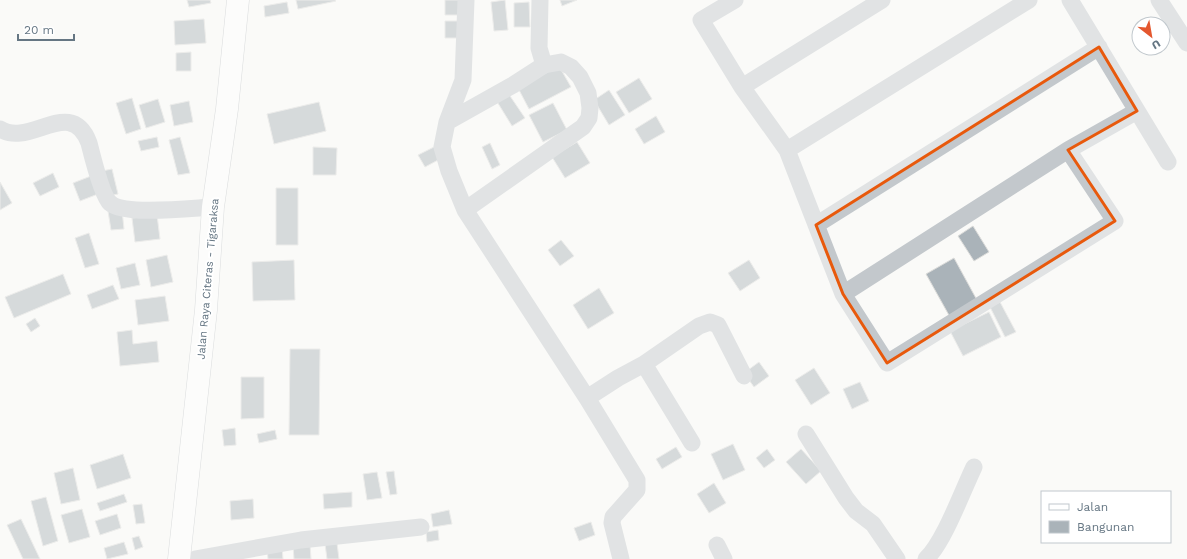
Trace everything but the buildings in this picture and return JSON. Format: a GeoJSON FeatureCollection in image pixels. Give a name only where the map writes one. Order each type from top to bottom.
{"type":"FeatureCollection","features":[{"type":"Feature","properties":{"kind":"main road","name":"Jalan Raya Citeras - Tigaraksa"},"geometry":{"type":"LineString","coordinates":[[179,559],[206,310],[213,207],[227,109],[238,0]]}},
{"type":"Feature","properties":{"kind":"street"},"geometry":{"type":"LineString","coordinates":[[466,0],[463,80],[447,122],[442,147],[449,171],[465,210],[587,398],[637,480],[637,490],[613,517],[612,523],[621,559]]}},
{"type":"Feature","properties":{"kind":"street"},"geometry":{"type":"LineString","coordinates":[[540,0],[539,48],[544,65]]}},
{"type":"Feature","properties":{"kind":"street"},"geometry":{"type":"LineString","coordinates":[[735,0],[701,20],[742,87],[786,150],[843,294],[887,363],[1115,221],[1068,150]]}},
{"type":"Feature","properties":{"kind":"street"},"geometry":{"type":"LineString","coordinates":[[742,87],[882,0]]}},
{"type":"Feature","properties":{"kind":"street"},"geometry":{"type":"LineString","coordinates":[[786,150],[1029,0]]}},
{"type":"Feature","properties":{"kind":"street"},"geometry":{"type":"LineString","coordinates":[[1070,0],[1168,162]]}},
{"type":"Feature","properties":{"kind":"street"},"geometry":{"type":"LineString","coordinates":[[1159,0],[1187,43]]}},
{"type":"Feature","properties":{"kind":"street"},"geometry":{"type":"LineString","coordinates":[[816,225],[1099,47]]}},
{"type":"Feature","properties":{"kind":"street"},"geometry":{"type":"LineString","coordinates":[[447,122],[513,85],[544,65],[561,62],[572,67],[580,77],[588,93],[590,108],[589,118],[583,127],[465,210]]}},
{"type":"Feature","properties":{"kind":"street"},"geometry":{"type":"LineString","coordinates":[[843,294],[1068,150],[1137,111]]}},
{"type":"Feature","properties":{"kind":"street"},"geometry":{"type":"LineString","coordinates":[[0,129],[7,133],[18,134],[55,123],[71,123],[80,126],[86,134],[106,199],[117,208],[171,210],[213,207]]}},
{"type":"Feature","properties":{"kind":"street"},"geometry":{"type":"LineString","coordinates":[[587,398],[644,364],[699,326],[710,322],[718,325],[744,376]]}},
{"type":"Feature","properties":{"kind":"street"},"geometry":{"type":"LineString","coordinates":[[644,364],[692,443]]}},
{"type":"Feature","properties":{"kind":"street"},"geometry":{"type":"LineString","coordinates":[[806,434],[846,498],[856,511],[874,524],[897,559]]}},
{"type":"Feature","properties":{"kind":"street"},"geometry":{"type":"LineString","coordinates":[[926,559],[933,553],[941,538],[974,467]]}},
{"type":"Feature","properties":{"kind":"street"},"geometry":{"type":"LineString","coordinates":[[195,559],[301,540],[421,527]]}},
{"type":"Feature","properties":{"kind":"highlighted area"},"geometry":{"type":"Polygon","coordinates":[[[1099,47],[1137,111],[1068,150],[1115,221],[887,363],[843,294],[816,225],[1099,47]]]}}]}
